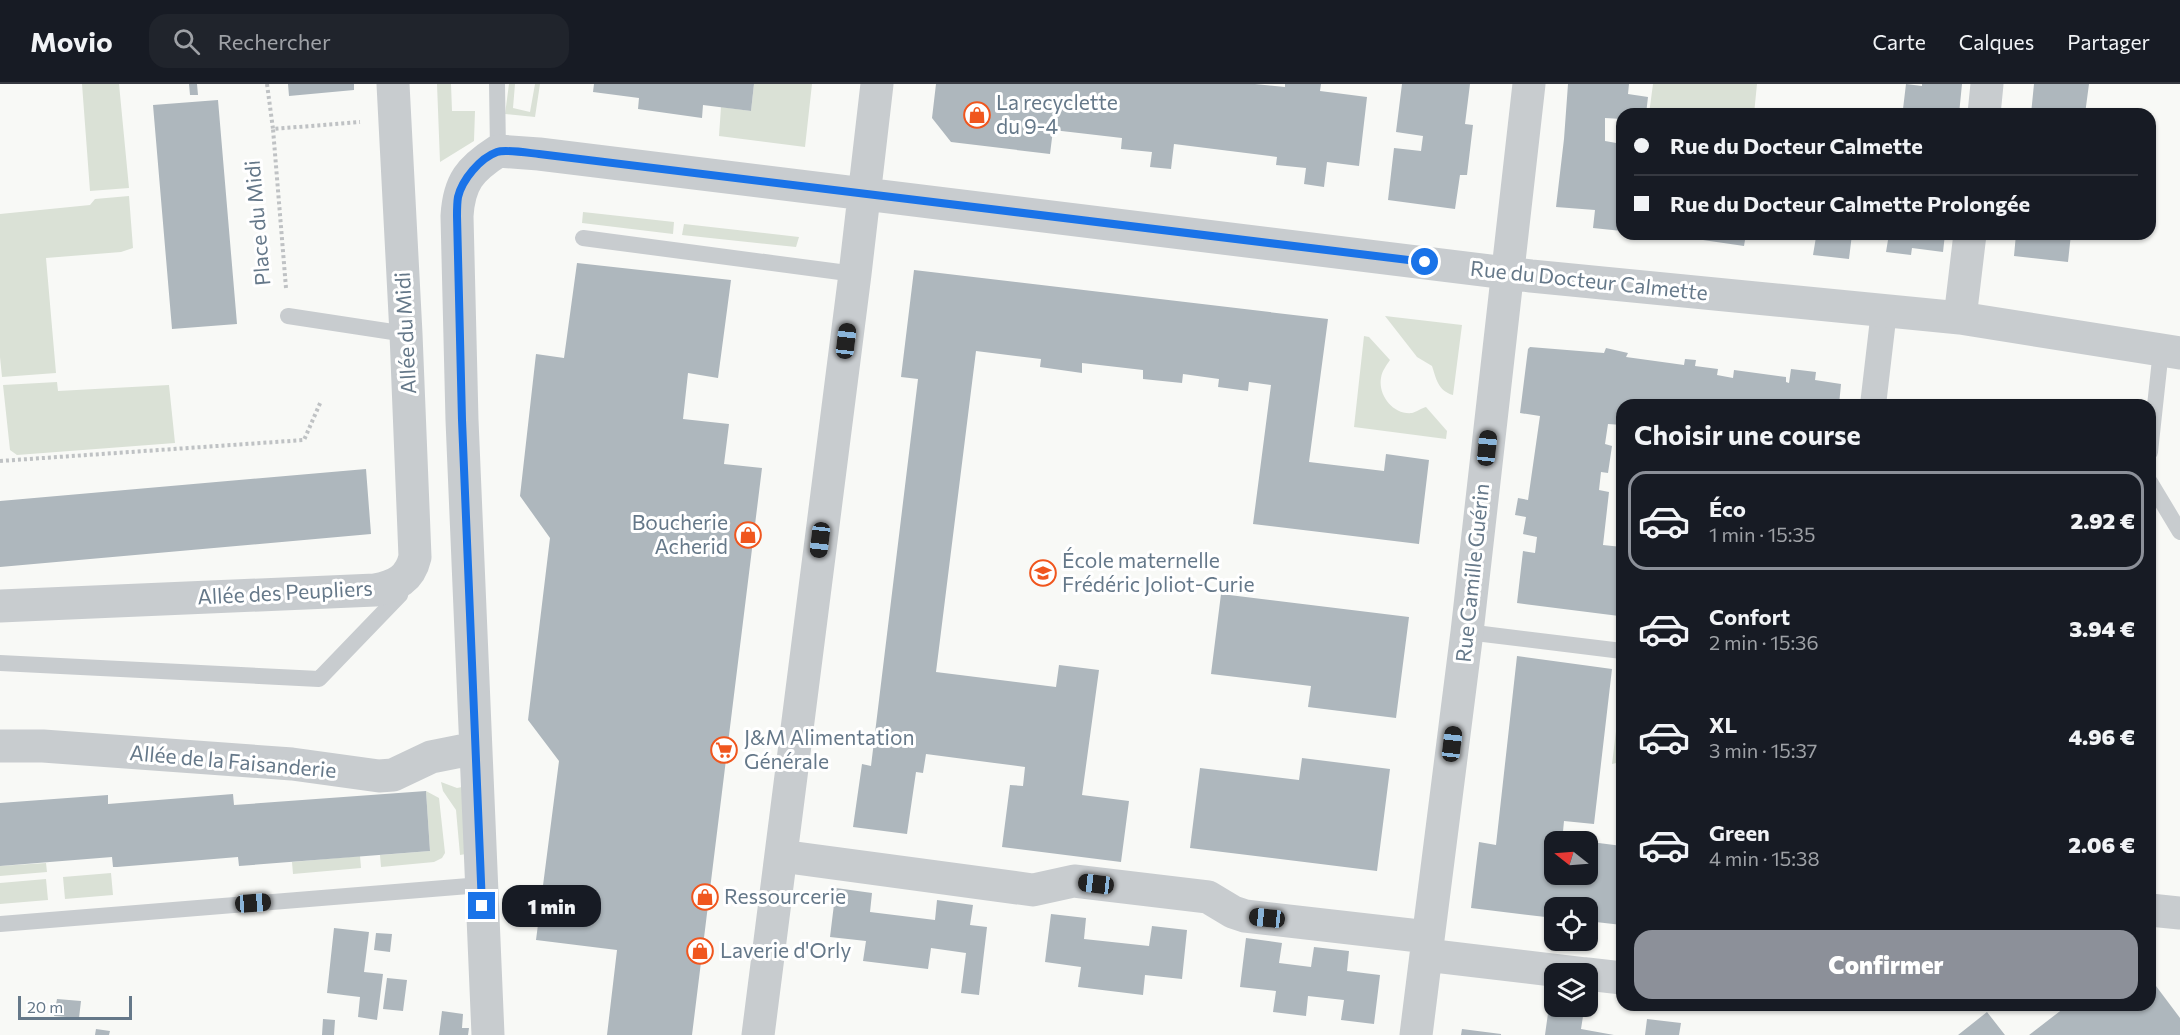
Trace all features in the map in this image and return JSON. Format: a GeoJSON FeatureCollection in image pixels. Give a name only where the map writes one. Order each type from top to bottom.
{"type":"FeatureCollection","features":[{"type":"Feature","properties":{"kind":"street","name":"Allée du Midi"},"geometry":{"type":"LineString","coordinates":[[393,84],[416,557],[412,570],[404,580]]}},
{"type":"Feature","properties":{"kind":"street"},"geometry":{"type":"LineString","coordinates":[[758,1035],[877,84]]}},
{"type":"Feature","properties":{"kind":"street","name":"Rue Camille Guérin"},"geometry":{"type":"LineString","coordinates":[[1416,1035],[1467,632],[1529,84]]}},
{"type":"Feature","properties":{"kind":"street"},"geometry":{"type":"LineString","coordinates":[[1985,108],[1987,84]]}},
{"type":"Feature","properties":{"kind":"street","name":"Rue du Docteur Calmette"},"geometry":{"type":"LineString","coordinates":[[498,151],[539,154],[1506,273],[1960,318],[2170,351]]}},
{"type":"Feature","properties":{"kind":"street"},"geometry":{"type":"LineString","coordinates":[[488,1035],[462,420],[457,216],[458,197],[465,181],[477,167],[498,151]]}},
{"type":"Feature","properties":{"kind":"street"},"geometry":{"type":"LineString","coordinates":[[1960,318],[1969,240]]}},
{"type":"Feature","properties":{"kind":"street"},"geometry":{"type":"LineString","coordinates":[[1874,399],[1884,311]]}},
{"type":"Feature","properties":{"kind":"street","name":"Allée des Peupliers"},"geometry":{"type":"LineString","coordinates":[[0,606],[375,590],[387,588],[404,580]]}},
{"type":"Feature","properties":{"kind":"street","name":"Allée de la Faisanderie"},"geometry":{"type":"LineString","coordinates":[[0,747],[43,746],[292,765],[378,776],[393,775],[431,757],[461,750]]}},
{"type":"Feature","properties":{"kind":"street"},"geometry":{"type":"LineString","coordinates":[[781,856],[1033,890],[1074,881],[1208,897],[1233,912],[1245,916],[1544,967]]}},
{"type":"Feature","properties":{"kind":"street"},"geometry":{"type":"LineString","coordinates":[[2156,910],[2180,913]]}},
{"type":"Feature","properties":{"kind":"street"},"geometry":{"type":"LineString","coordinates":[[1598,975],[1616,977]]}},
{"type":"Feature","properties":{"kind":"lane"},"geometry":{"type":"LineString","coordinates":[[497,84],[498,151]]}},
{"type":"Feature","properties":{"kind":"lane"},"geometry":{"type":"LineString","coordinates":[[583,238],[855,274]]}},
{"type":"Feature","properties":{"kind":"lane"},"geometry":{"type":"LineString","coordinates":[[288,316],[406,334]]}},
{"type":"Feature","properties":{"kind":"lane"},"geometry":{"type":"LineString","coordinates":[[2156,422],[2170,351]]}},
{"type":"Feature","properties":{"kind":"lane"},"geometry":{"type":"LineString","coordinates":[[2156,492],[2180,532]]}},
{"type":"Feature","properties":{"kind":"lane","name":"Allée des Peupliers"},"geometry":{"type":"LineString","coordinates":[[0,663],[319,679],[400,596],[404,580]]}},
{"type":"Feature","properties":{"kind":"lane"},"geometry":{"type":"LineString","coordinates":[[1467,632],[1616,650]]}},
{"type":"Feature","properties":{"kind":"lane"},"geometry":{"type":"LineString","coordinates":[[0,924],[481,885]]}},
{"type":"Feature","properties":{"kind":"path"},"geometry":{"type":"LineString","coordinates":[[267,84],[273,129]]}},
{"type":"Feature","properties":{"kind":"path","name":"Place du Midi"},"geometry":{"type":"LineString","coordinates":[[288,316],[273,129],[394,120]]}},
{"type":"Feature","properties":{"kind":"path"},"geometry":{"type":"LineString","coordinates":[[0,461],[304,440],[321,402]]}},
{"type":"Feature","properties":{"kind":"shaded area"},"geometry":{"type":"Polygon","coordinates":[[[82,84],[119,84],[129,188],[90,191],[82,84]]]}},
{"type":"Feature","properties":{"kind":"shaded area"},"geometry":{"type":"Polygon","coordinates":[[[437,84],[451,84],[452,111],[475,111],[474,141],[440,162],[437,84]]]}},
{"type":"Feature","properties":{"kind":"shaded area"},"geometry":{"type":"Polygon","coordinates":[[[509,84],[515,84],[513,108],[530,112],[535,84],[540,84],[535,117],[505,114],[509,84]]]}},
{"type":"Feature","properties":{"kind":"shaded area"},"geometry":{"type":"Polygon","coordinates":[[[754,84],[812,84],[805,147],[719,136],[721,107],[751,111],[754,84]]]}},
{"type":"Feature","properties":{"kind":"shaded area"},"geometry":{"type":"Polygon","coordinates":[[[1653,84],[1757,84],[1755,108],[1650,108],[1653,84]]]}},
{"type":"Feature","properties":{"kind":"shaded area"},"geometry":{"type":"Polygon","coordinates":[[[129,196],[133,248],[121,252],[46,258],[56,373],[2,377],[0,214],[90,205],[95,199],[129,196]]]}},
{"type":"Feature","properties":{"kind":"shaded area"},"geometry":{"type":"Polygon","coordinates":[[[583,212],[674,222],[673,234],[582,223],[583,212]]]}},
{"type":"Feature","properties":{"kind":"shaded area"},"geometry":{"type":"Polygon","coordinates":[[[684,224],[799,237],[796,247],[682,235],[684,224]]]}},
{"type":"Feature","properties":{"kind":"shaded area"},"geometry":{"type":"Polygon","coordinates":[[[1385,316],[1462,325],[1453,395],[1441,387],[1432,366],[1417,357],[1385,316]]]}},
{"type":"Feature","properties":{"kind":"shaded area"},"geometry":{"type":"Polygon","coordinates":[[[1364,336],[1369,337],[1390,360],[1381,378],[1382,391],[1388,403],[1405,413],[1412,413],[1426,407],[1447,431],[1446,439],[1354,427],[1364,336]]]}},
{"type":"Feature","properties":{"kind":"shaded area"},"geometry":{"type":"Polygon","coordinates":[[[57,382],[58,391],[169,385],[175,443],[17,455],[10,450],[3,385],[57,382]]]}},
{"type":"Feature","properties":{"kind":"shaded area"},"geometry":{"type":"Polygon","coordinates":[[[1616,731],[1616,763],[1612,764],[1616,731]]]}},
{"type":"Feature","properties":{"kind":"shaded area"},"geometry":{"type":"Polygon","coordinates":[[[441,782],[457,788],[467,786],[466,854],[460,855],[456,810],[443,791],[441,782]]]}},
{"type":"Feature","properties":{"kind":"shaded area"},"geometry":{"type":"Polygon","coordinates":[[[426,791],[439,798],[445,853],[442,858],[434,862],[381,867],[380,855],[430,851],[426,791]]]}},
{"type":"Feature","properties":{"kind":"shaded area"},"geometry":{"type":"Polygon","coordinates":[[[360,856],[361,868],[293,874],[292,862],[360,856]]]}},
{"type":"Feature","properties":{"kind":"shaded area"},"geometry":{"type":"Polygon","coordinates":[[[46,863],[47,872],[0,876],[0,866],[46,863]]]}},
{"type":"Feature","properties":{"kind":"shaded area"},"geometry":{"type":"Polygon","coordinates":[[[111,873],[113,895],[65,899],[63,877],[111,873]]]}},
{"type":"Feature","properties":{"kind":"shaded area"},"geometry":{"type":"Polygon","coordinates":[[[46,879],[48,900],[0,904],[0,883],[46,879]]]}},
{"type":"Feature","properties":{"kind":"building"},"geometry":{"type":"Polygon","coordinates":[[[189,84],[197,84],[198,95],[190,95],[189,84]]]}},
{"type":"Feature","properties":{"kind":"building"},"geometry":{"type":"Polygon","coordinates":[[[288,84],[354,84],[354,90],[289,96],[288,84]]]}},
{"type":"Feature","properties":{"kind":"building"},"geometry":{"type":"Polygon","coordinates":[[[594,84],[754,84],[751,111],[703,105],[702,118],[638,109],[639,98],[593,92],[594,84]]]}},
{"type":"Feature","properties":{"kind":"building"},"geometry":{"type":"Polygon","coordinates":[[[936,84],[1255,84],[1285,87],[1285,84],[1321,84],[1320,91],[1367,97],[1359,166],[1327,162],[1324,187],[1304,184],[1306,168],[1276,165],[1277,157],[1174,144],[1171,169],[1150,167],[1152,152],[1121,149],[1122,138],[1053,130],[1050,154],[951,142],[932,118],[936,84]]]}},
{"type":"Feature","properties":{"kind":"building"},"geometry":{"type":"Polygon","coordinates":[[[1402,84],[1470,84],[1465,124],[1473,125],[1467,175],[1460,175],[1455,209],[1388,200],[1394,148],[1421,151],[1423,136],[1396,132],[1402,84]]]}},
{"type":"Feature","properties":{"kind":"building"},"geometry":{"type":"Polygon","coordinates":[[[1568,84],[1629,84],[1628,94],[1648,97],[1647,108],[1616,108],[1616,119],[1605,118],[1605,141],[1616,143],[1616,230],[1593,228],[1595,210],[1556,207],[1568,84]]]}},
{"type":"Feature","properties":{"kind":"building"},"geometry":{"type":"Polygon","coordinates":[[[1906,84],[1922,86],[1922,84],[1962,84],[1960,108],[1903,108],[1906,84]]]}},
{"type":"Feature","properties":{"kind":"building"},"geometry":{"type":"Polygon","coordinates":[[[2034,84],[2089,84],[2086,108],[2032,108],[2034,84]]]}},
{"type":"Feature","properties":{"kind":"building"},"geometry":{"type":"Polygon","coordinates":[[[218,100],[237,324],[172,329],[153,105],[218,100]]]}},
{"type":"Feature","properties":{"kind":"building"},"geometry":{"type":"Polygon","coordinates":[[[1703,240],[1745,240],[1744,246],[1703,240]]]}},
{"type":"Feature","properties":{"kind":"building"},"geometry":{"type":"Polygon","coordinates":[[[1816,240],[1851,240],[1849,259],[1813,255],[1816,240]]]}},
{"type":"Feature","properties":{"kind":"building"},"geometry":{"type":"Polygon","coordinates":[[[1888,240],[1944,240],[1943,252],[1912,248],[1911,255],[1886,252],[1888,240]]]}},
{"type":"Feature","properties":{"kind":"building"},"geometry":{"type":"Polygon","coordinates":[[[2015,240],[2070,240],[2068,262],[2014,256],[2015,240]]]}},
{"type":"Feature","properties":{"kind":"building"},"geometry":{"type":"Polygon","coordinates":[[[577,263],[731,280],[718,378],[688,373],[683,419],[729,424],[724,464],[762,468],[692,1035],[607,1035],[617,950],[536,940],[559,761],[528,720],[550,538],[520,496],[536,354],[564,358],[577,263]]]}},
{"type":"Feature","properties":{"kind":"building"},"geometry":{"type":"Polygon","coordinates":[[[914,270],[1328,319],[1309,462],[1384,471],[1386,454],[1429,460],[1419,544],[1253,524],[1271,385],[1249,382],[1248,391],[1218,387],[1219,379],[1183,374],[1182,383],[1143,379],[1143,370],[1082,363],[1082,373],[1040,367],[1041,359],[976,351],[936,672],[1056,687],[1059,665],[1099,670],[1082,795],[1129,801],[1121,862],[1002,847],[1010,785],[1023,786],[1025,767],[926,754],[923,773],[916,772],[907,834],[853,827],[862,764],[871,766],[918,379],[901,377],[914,270]]]}},
{"type":"Feature","properties":{"kind":"building"},"geometry":{"type":"Polygon","coordinates":[[[1530,347],[1604,353],[1606,348],[1628,353],[1626,357],[1684,365],[1685,359],[1696,360],[1695,366],[1718,369],[1717,375],[1733,378],[1734,370],[1786,377],[1786,382],[1789,383],[1791,369],[1816,372],[1815,380],[1841,384],[1840,399],[1616,399],[1616,425],[1608,424],[1605,444],[1612,446],[1608,473],[1601,472],[1599,490],[1609,492],[1603,545],[1616,546],[1616,616],[1517,603],[1523,551],[1535,553],[1537,537],[1523,534],[1526,517],[1515,515],[1518,498],[1528,500],[1540,416],[1520,413],[1530,347]]]}},
{"type":"Feature","properties":{"kind":"building"},"geometry":{"type":"Polygon","coordinates":[[[366,469],[371,534],[0,567],[0,501],[366,469]]]}},
{"type":"Feature","properties":{"kind":"building"},"geometry":{"type":"Polygon","coordinates":[[[1221,594],[1409,617],[1396,718],[1308,707],[1311,686],[1211,674],[1221,594]]]}},
{"type":"Feature","properties":{"kind":"building"},"geometry":{"type":"Polygon","coordinates":[[[1517,656],[1612,669],[1594,824],[1564,821],[1563,831],[1544,831],[1544,885],[1598,885],[1598,843],[1616,845],[1616,924],[1598,922],[1598,897],[1544,897],[1544,917],[1471,908],[1479,842],[1496,845],[1517,656]]]}},
{"type":"Feature","properties":{"kind":"building"},"geometry":{"type":"Polygon","coordinates":[[[1302,758],[1390,769],[1377,871],[1190,848],[1200,768],[1299,780],[1302,758]]]}},
{"type":"Feature","properties":{"kind":"building"},"geometry":{"type":"Polygon","coordinates":[[[426,791],[430,851],[239,866],[238,857],[113,867],[112,857],[0,866],[0,803],[108,795],[108,804],[233,794],[234,805],[426,791]]]}},
{"type":"Feature","properties":{"kind":"building"},"geometry":{"type":"Polygon","coordinates":[[[836,888],[872,893],[870,912],[935,920],[937,900],[973,905],[970,925],[987,927],[979,995],[961,993],[966,953],[931,948],[928,969],[863,961],[866,941],[830,937],[836,888]]]}},
{"type":"Feature","properties":{"kind":"building"},"geometry":{"type":"Polygon","coordinates":[[[1051,914],[1086,918],[1084,939],[1149,946],[1152,926],[1187,930],[1182,979],[1145,975],[1143,995],[1078,987],[1081,967],[1045,962],[1051,914]]]}},
{"type":"Feature","properties":{"kind":"building"},"geometry":{"type":"Polygon","coordinates":[[[334,928],[369,932],[364,972],[383,974],[377,1020],[358,1017],[360,997],[327,993],[334,928]]]}},
{"type":"Feature","properties":{"kind":"building"},"geometry":{"type":"Polygon","coordinates":[[[376,933],[392,934],[390,952],[374,950],[376,933]]]}},
{"type":"Feature","properties":{"kind":"building"},"geometry":{"type":"Polygon","coordinates":[[[1246,938],[1282,943],[1279,963],[1311,967],[1314,947],[1349,951],[1347,971],[1380,975],[1374,1024],[1341,1020],[1344,1000],[1308,996],[1306,1016],[1273,1012],[1276,991],[1240,987],[1246,938]]]}},
{"type":"Feature","properties":{"kind":"building"},"geometry":{"type":"Polygon","coordinates":[[[387,978],[407,980],[403,1011],[383,1009],[387,978]]]}},
{"type":"Feature","properties":{"kind":"building"},"geometry":{"type":"Polygon","coordinates":[[[2156,986],[2180,1018],[2180,1035],[2029,1035],[2060,1011],[2156,1011],[2156,986]]]}},
{"type":"Feature","properties":{"kind":"building"},"geometry":{"type":"Polygon","coordinates":[[[57,999],[81,1001],[79,1018],[54,1016],[57,999]]]}},
{"type":"Feature","properties":{"kind":"building"},"geometry":{"type":"Polygon","coordinates":[[[442,1011],[463,1014],[462,1028],[469,1028],[468,1035],[439,1035],[442,1011]]]}},
{"type":"Feature","properties":{"kind":"building"},"geometry":{"type":"Polygon","coordinates":[[[1987,1012],[2005,1035],[1958,1035],[1987,1012]]]}},
{"type":"Feature","properties":{"kind":"building"},"geometry":{"type":"Polygon","coordinates":[[[1547,1017],[1583,1017],[1581,1029],[1614,1035],[1545,1035],[1547,1017]]]}},
{"type":"Feature","properties":{"kind":"building"},"geometry":{"type":"Polygon","coordinates":[[[323,1019],[335,1020],[334,1035],[322,1035],[323,1019]]]}},
{"type":"Feature","properties":{"kind":"building"},"geometry":{"type":"Polygon","coordinates":[[[1647,1019],[1681,1023],[1679,1035],[1645,1035],[1647,1019]]]}},
{"type":"Feature","properties":{"kind":"building"},"geometry":{"type":"Polygon","coordinates":[[[96,1029],[110,1031],[109,1035],[95,1035],[96,1029]]]}},
{"type":"Feature","properties":{"kind":"building"},"geometry":{"type":"Polygon","coordinates":[[[1462,1029],[1501,1034],[1501,1035],[1461,1035],[1462,1029]]]}},
{"type":"Feature","properties":{"kind":"place","name":"La recyclette du 9-4"},"geometry":{"type":"Point","coordinates":[977,115]}},
{"type":"Feature","properties":{"kind":"place","name":"Boucherie Acherid"},"geometry":{"type":"Point","coordinates":[748,535]}},
{"type":"Feature","properties":{"kind":"place","name":"École maternelle Frédéric Joliot-Curie"},"geometry":{"type":"Point","coordinates":[1043,573]}},
{"type":"Feature","properties":{"kind":"place","name":"J&M Alimentation Générale"},"geometry":{"type":"Point","coordinates":[724,750]}},
{"type":"Feature","properties":{"kind":"place","name":"Ressourcerie"},"geometry":{"type":"Point","coordinates":[705,897]}},
{"type":"Feature","properties":{"kind":"place","name":"Laverie d'Orly"},"geometry":{"type":"Point","coordinates":[700,951]}},
{"type":"Feature","properties":{"kind":"route"},"geometry":{"type":"LineString","coordinates":[[482,906],[462,420],[457,216],[458,197],[465,181],[477,167],[498,151],[539,154],[1425,262]]}}]}
